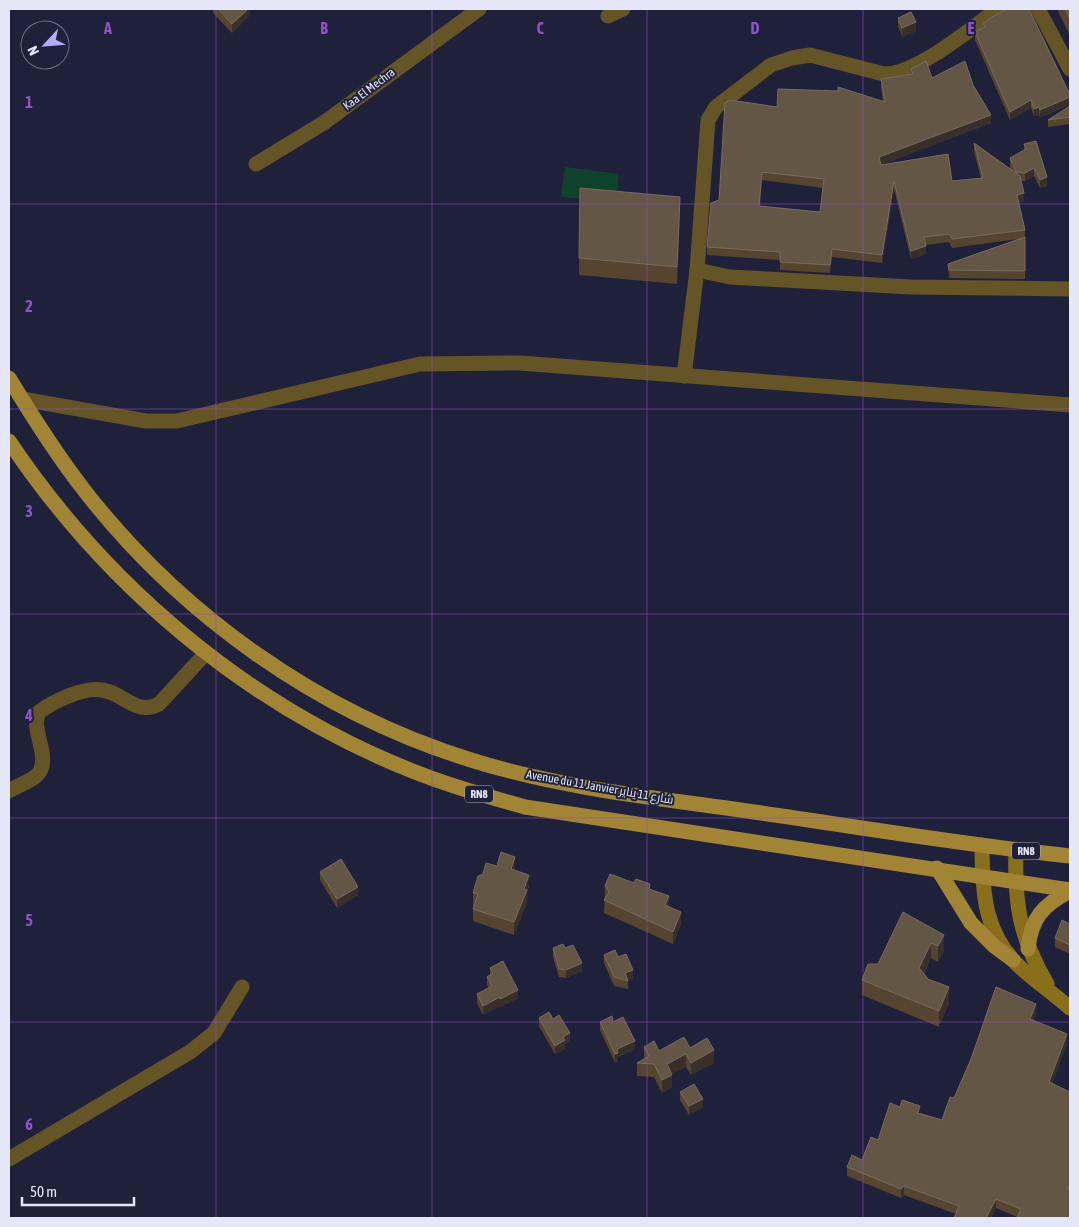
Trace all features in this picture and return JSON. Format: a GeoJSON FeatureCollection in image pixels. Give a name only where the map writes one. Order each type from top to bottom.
{"type":"FeatureCollection","features":[{"type":"Feature","properties":{"kind":"main road","name":"Avenue du 11 Janvier شارع 11 يناير"},"geometry":{"type":"LineString","coordinates":[[9,378],[47,440],[86,492],[125,538],[166,580],[207,616],[252,650],[321,694],[370,720],[448,752],[503,769],[562,783],[1016,850],[1070,856]]}},
{"type":"Feature","properties":{"kind":"main road","name":"RN8"},"geometry":{"type":"LineString","coordinates":[[9,441],[50,498],[100,557],[148,604],[206,653],[281,704],[336,735],[407,769],[464,790],[525,807],[937,868],[1070,891]]}},
{"type":"Feature","properties":{"kind":"main road"},"geometry":{"type":"LineString","coordinates":[[982,845],[982,877],[993,933],[1013,960]]}},
{"type":"Feature","properties":{"kind":"main road"},"geometry":{"type":"LineString","coordinates":[[1016,850],[1014,882],[1020,923],[1028,949],[1052,992]]}},
{"type":"Feature","properties":{"kind":"main road"},"geometry":{"type":"LineString","coordinates":[[937,868],[971,923],[994,946],[1070,1008]]}},
{"type":"Feature","properties":{"kind":"main road"},"geometry":{"type":"LineString","coordinates":[[1028,949],[1030,932],[1038,916],[1050,904],[1070,891]]}},
{"type":"Feature","properties":{"kind":"street","name":"Kaa El Mechra"},"geometry":{"type":"LineString","coordinates":[[256,164],[325,122],[479,9]]}},
{"type":"Feature","properties":{"kind":"street"},"geometry":{"type":"LineString","coordinates":[[608,16],[623,9]]}},
{"type":"Feature","properties":{"kind":"street"},"geometry":{"type":"LineString","coordinates":[[684,376],[697,270],[708,120],[716,107],[771,64],[792,58],[810,55],[884,74],[895,74],[942,49],[998,9]]}},
{"type":"Feature","properties":{"kind":"street"},"geometry":{"type":"LineString","coordinates":[[1038,9],[1070,69]]}},
{"type":"Feature","properties":{"kind":"street"},"geometry":{"type":"LineString","coordinates":[[697,270],[730,276],[911,287],[1070,289]]}},
{"type":"Feature","properties":{"kind":"street"},"geometry":{"type":"LineString","coordinates":[[22,399],[146,421],[165,422],[177,421],[420,364],[520,363],[1070,405]]}},
{"type":"Feature","properties":{"kind":"street"},"geometry":{"type":"LineString","coordinates":[[9,791],[37,775],[41,767],[42,757],[36,721],[39,712],[75,695],[94,689],[111,692],[140,708],[153,707],[159,704],[206,653]]}},
{"type":"Feature","properties":{"kind":"street"},"geometry":{"type":"LineString","coordinates":[[9,1159],[190,1052],[214,1033],[242,987]]}},
{"type":"Feature","properties":{"kind":"green space"},"geometry":{"type":"Polygon","coordinates":[[[565,167],[619,174],[616,201],[561,197],[565,167]]]}},
{"type":"Feature","properties":{"kind":"building"},"geometry":{"type":"Polygon","coordinates":[[[218,9],[248,9],[232,24],[218,9]]]}},
{"type":"Feature","properties":{"kind":"building"},"geometry":{"type":"Polygon","coordinates":[[[1006,9],[1029,9],[1070,97],[1040,110],[1039,107],[1034,109],[1031,100],[1010,112],[975,32],[985,27],[983,24],[1006,9]]]}},
{"type":"Feature","properties":{"kind":"building"},"geometry":{"type":"Polygon","coordinates":[[[1065,9],[1070,9],[1070,19],[1065,9]]]}},
{"type":"Feature","properties":{"kind":"building"},"geometry":{"type":"Polygon","coordinates":[[[911,12],[916,22],[902,28],[898,18],[911,12]]]}},
{"type":"Feature","properties":{"kind":"building"},"geometry":{"type":"Polygon","coordinates":[[[926,61],[932,78],[965,61],[973,85],[991,115],[879,157],[881,165],[948,154],[952,181],[983,178],[974,143],[1020,176],[1024,193],[1017,195],[1025,230],[952,239],[949,234],[924,237],[926,246],[911,251],[894,181],[882,255],[832,249],[830,265],[780,262],[780,252],[707,247],[711,203],[719,200],[725,103],[730,100],[777,107],[778,89],[838,91],[838,87],[885,102],[881,79],[913,74],[911,69],[926,61]],[[762,172],[759,206],[820,212],[824,179],[762,172]]]}},
{"type":"Feature","properties":{"kind":"building"},"geometry":{"type":"Polygon","coordinates":[[[1070,106],[1070,117],[1048,120],[1070,106]]]}},
{"type":"Feature","properties":{"kind":"building"},"geometry":{"type":"Polygon","coordinates":[[[1036,141],[1047,177],[1040,180],[1034,168],[1025,173],[1016,172],[1010,158],[1026,149],[1024,144],[1036,141]]]}},
{"type":"Feature","properties":{"kind":"building"},"geometry":{"type":"Polygon","coordinates":[[[580,188],[680,197],[677,267],[579,258],[580,188]]]}},
{"type":"Feature","properties":{"kind":"building"},"geometry":{"type":"Polygon","coordinates":[[[1025,237],[1025,271],[949,270],[948,264],[1025,237]]]}},
{"type":"Feature","properties":{"kind":"building"},"geometry":{"type":"Polygon","coordinates":[[[501,852],[515,857],[511,869],[529,875],[524,889],[527,890],[514,922],[473,909],[478,894],[473,893],[478,876],[483,874],[486,863],[497,866],[501,852]]]}},
{"type":"Feature","properties":{"kind":"building"},"geometry":{"type":"Polygon","coordinates":[[[341,859],[358,887],[337,899],[320,872],[341,859]]]}},
{"type":"Feature","properties":{"kind":"building"},"geometry":{"type":"Polygon","coordinates":[[[610,874],[634,883],[636,879],[650,884],[649,889],[669,896],[665,905],[681,912],[673,932],[604,900],[609,892],[605,886],[610,874]]]}},
{"type":"Feature","properties":{"kind":"building"},"geometry":{"type":"Polygon","coordinates":[[[903,912],[944,935],[938,946],[931,943],[919,968],[928,979],[949,987],[939,1011],[862,980],[868,964],[878,964],[903,912]]]}},
{"type":"Feature","properties":{"kind":"building"},"geometry":{"type":"Polygon","coordinates":[[[1062,920],[1070,924],[1070,945],[1055,938],[1062,920]]]}},
{"type":"Feature","properties":{"kind":"building"},"geometry":{"type":"Polygon","coordinates":[[[563,944],[565,948],[573,945],[582,963],[566,970],[559,969],[553,948],[563,944]]]}},
{"type":"Feature","properties":{"kind":"building"},"geometry":{"type":"Polygon","coordinates":[[[615,950],[618,957],[626,954],[633,970],[625,973],[628,981],[614,977],[604,955],[615,950]]]}},
{"type":"Feature","properties":{"kind":"building"},"geometry":{"type":"Polygon","coordinates":[[[503,961],[518,990],[483,1006],[477,994],[492,986],[487,977],[493,973],[490,968],[503,961]]]}},
{"type":"Feature","properties":{"kind":"building"},"geometry":{"type":"Polygon","coordinates":[[[996,987],[1036,1004],[1030,1019],[1067,1034],[1049,1082],[1070,1092],[1070,1184],[1068,1189],[1070,1190],[1070,1218],[1017,1218],[1021,1209],[996,1199],[986,1218],[954,1218],[959,1206],[904,1186],[901,1189],[847,1167],[852,1155],[862,1160],[871,1137],[878,1140],[890,1103],[900,1107],[902,1100],[920,1106],[918,1113],[942,1120],[950,1097],[954,1098],[971,1059],[996,987]]]}},
{"type":"Feature","properties":{"kind":"building"},"geometry":{"type":"Polygon","coordinates":[[[549,1012],[553,1019],[559,1015],[570,1033],[563,1037],[565,1040],[555,1046],[539,1018],[549,1012]]]}},
{"type":"Feature","properties":{"kind":"building"},"geometry":{"type":"Polygon","coordinates":[[[612,1016],[613,1022],[623,1017],[635,1041],[617,1049],[618,1053],[615,1054],[600,1022],[612,1016]]]}},
{"type":"Feature","properties":{"kind":"building"},"geometry":{"type":"Polygon","coordinates":[[[684,1037],[690,1048],[707,1038],[714,1050],[691,1063],[686,1054],[667,1064],[672,1075],[662,1080],[654,1064],[637,1063],[649,1056],[644,1047],[654,1041],[659,1051],[684,1037]]]}},
{"type":"Feature","properties":{"kind":"building"},"geometry":{"type":"Polygon","coordinates":[[[694,1084],[703,1099],[689,1106],[680,1092],[694,1084]]]}}]}
